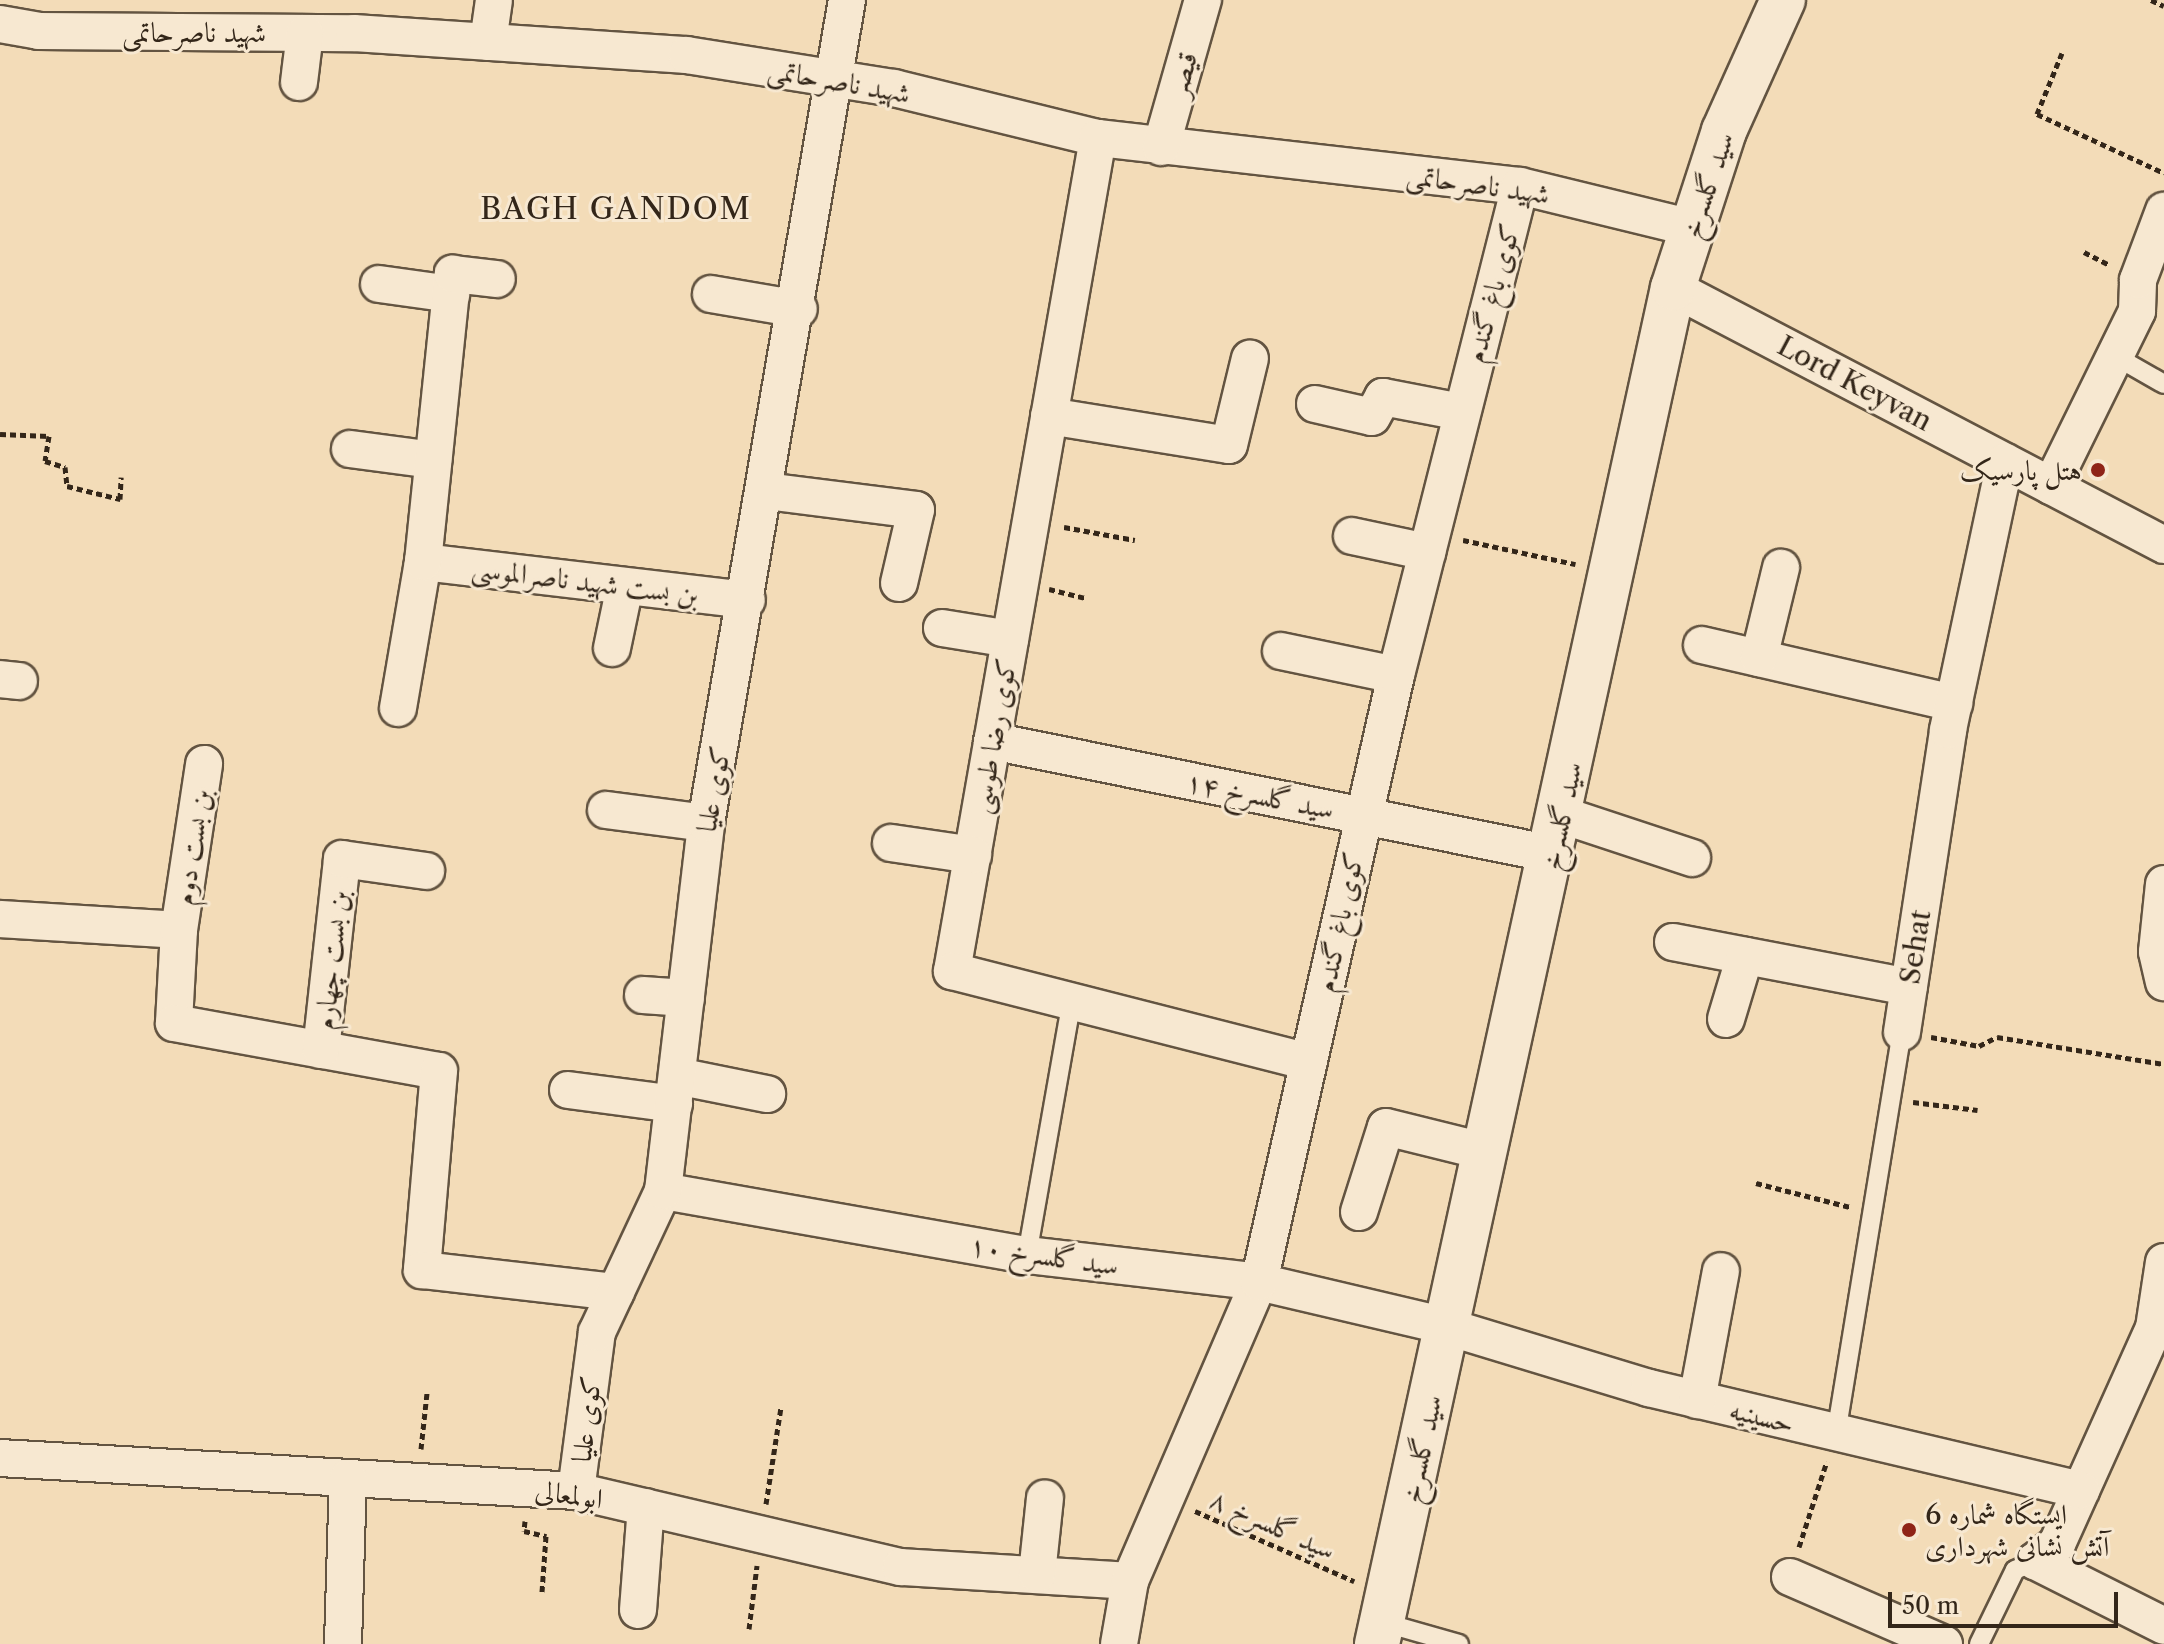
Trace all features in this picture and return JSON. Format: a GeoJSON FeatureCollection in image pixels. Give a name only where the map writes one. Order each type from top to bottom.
{"type":"FeatureCollection","features":[{"type":"Feature","properties":{"kind":"main road","name":"سید گلسرخ"},"geometry":{"type":"LineString","coordinates":[[1436,1324],[1463,1146],[1589,566],[1680,225],[1701,123],[1757,0]]}},
{"type":"Feature","properties":{"kind":"main road","name":"سید گلسرخ"},"geometry":{"type":"LineString","coordinates":[[1680,225],[1783,0]]}},
{"type":"Feature","properties":{"kind":"main road","name":"سید گلسرخ"},"geometry":{"type":"LineString","coordinates":[[1374,1626],[1436,1324],[1562,815],[1663,283]]}},
{"type":"Feature","properties":{"kind":"street"},"geometry":{"type":"LineString","coordinates":[[488,42],[494,0]]}},
{"type":"Feature","properties":{"kind":"street","name":"کوی علیا"},"geometry":{"type":"LineString","coordinates":[[576,1491],[597,1332],[663,1191],[706,823],[799,309],[847,0]]}},
{"type":"Feature","properties":{"kind":"street","name":"قیصر"},"geometry":{"type":"LineString","coordinates":[[1161,147],[1203,0]]}},
{"type":"Feature","properties":{"kind":"street","name":"شهید ناصرحاتمی"},"geometry":{"type":"LineString","coordinates":[[0,24],[38,31],[305,33],[687,55],[834,79],[1098,138],[1520,186],[1680,225]]}},
{"type":"Feature","properties":{"kind":"street"},"geometry":{"type":"LineString","coordinates":[[299,82],[305,33]]}},
{"type":"Feature","properties":{"kind":"street","name":"کوی رضا طوسی"},"geometry":{"type":"LineString","coordinates":[[1098,138],[952,971],[1309,1062]]}},
{"type":"Feature","properties":{"kind":"street","name":"کوی باغ گندم"},"geometry":{"type":"LineString","coordinates":[[1119,1644],[1130,1581],[1259,1282],[1396,675],[1520,186]]}},
{"type":"Feature","properties":{"kind":"street"},"geometry":{"type":"LineString","coordinates":[[2051,486],[2137,311],[2138,280],[2164,211]]}},
{"type":"Feature","properties":{"kind":"street"},"geometry":{"type":"LineString","coordinates":[[398,708],[423,562],[453,274],[497,279]]}},
{"type":"Feature","properties":{"kind":"street","name":"Lord Keyvan"},"geometry":{"type":"LineString","coordinates":[[1663,283],[2164,545]]}},
{"type":"Feature","properties":{"kind":"street"},"geometry":{"type":"LineString","coordinates":[[379,284],[451,294]]}},
{"type":"Feature","properties":{"kind":"street"},"geometry":{"type":"LineString","coordinates":[[711,294],[799,309]]}},
{"type":"Feature","properties":{"kind":"street"},"geometry":{"type":"LineString","coordinates":[[1049,416],[1229,445],[1250,358]]}},
{"type":"Feature","properties":{"kind":"street"},"geometry":{"type":"LineString","coordinates":[[1315,404],[1372,417],[1383,397],[1461,412]]}},
{"type":"Feature","properties":{"kind":"street"},"geometry":{"type":"LineString","coordinates":[[350,449],[433,460]]}},
{"type":"Feature","properties":{"kind":"street","name":"Sehat"},"geometry":{"type":"LineString","coordinates":[[1902,1032],[1954,703],[2005,462]]}},
{"type":"Feature","properties":{"kind":"street"},"geometry":{"type":"LineString","coordinates":[[766,491],[916,510],[899,583]]}},
{"type":"Feature","properties":{"kind":"street"},"geometry":{"type":"LineString","coordinates":[[1352,536],[1429,542]]}},
{"type":"Feature","properties":{"kind":"street","name":"بن بست شهید ناصرالموسی"},"geometry":{"type":"LineString","coordinates":[[423,562],[747,600]]}},
{"type":"Feature","properties":{"kind":"street"},"geometry":{"type":"LineString","coordinates":[[1759,658],[1781,568]]}},
{"type":"Feature","properties":{"kind":"street"},"geometry":{"type":"LineString","coordinates":[[612,648],[625,586]]}},
{"type":"Feature","properties":{"kind":"street"},"geometry":{"type":"LineString","coordinates":[[942,628],[1010,639]]}},
{"type":"Feature","properties":{"kind":"street"},"geometry":{"type":"LineString","coordinates":[[1702,645],[1954,703]]}},
{"type":"Feature","properties":{"kind":"street"},"geometry":{"type":"LineString","coordinates":[[1281,651],[1396,675]]}},
{"type":"Feature","properties":{"kind":"street","name":"سید گلسرخ ۱۴"},"geometry":{"type":"LineString","coordinates":[[992,741],[1527,849]]}},
{"type":"Feature","properties":{"kind":"street","name":"بن بست دوم"},"geometry":{"type":"LineString","coordinates":[[204,764],[179,930],[174,1023],[321,1050]]}},
{"type":"Feature","properties":{"kind":"street"},"geometry":{"type":"LineString","coordinates":[[606,810],[706,823]]}},
{"type":"Feature","properties":{"kind":"street"},"geometry":{"type":"LineString","coordinates":[[1562,815],[1692,858]]}},
{"type":"Feature","properties":{"kind":"street"},"geometry":{"type":"LineString","coordinates":[[891,843],[973,855]]}},
{"type":"Feature","properties":{"kind":"street","name":"بن بست چهارم"},"geometry":{"type":"LineString","coordinates":[[321,1050],[342,859],[426,871]]}},
{"type":"Feature","properties":{"kind":"street"},"geometry":{"type":"LineString","coordinates":[[2164,884],[2157,952],[2164,982]]}},
{"type":"Feature","properties":{"kind":"street"},"geometry":{"type":"LineString","coordinates":[[0,919],[179,930]]}},
{"type":"Feature","properties":{"kind":"street"},"geometry":{"type":"LineString","coordinates":[[1673,942],[1909,987]]}},
{"type":"Feature","properties":{"kind":"street"},"geometry":{"type":"LineString","coordinates":[[1726,1019],[1745,956]]}},
{"type":"Feature","properties":{"kind":"street"},"geometry":{"type":"LineString","coordinates":[[643,995],[686,998]]}},
{"type":"Feature","properties":{"kind":"street"},"geometry":{"type":"LineString","coordinates":[[321,1050],[439,1071],[422,1270],[616,1292]]}},
{"type":"Feature","properties":{"kind":"street"},"geometry":{"type":"LineString","coordinates":[[568,1090],[767,1094]]}},
{"type":"Feature","properties":{"kind":"street"},"geometry":{"type":"LineString","coordinates":[[1359,1212],[1386,1127],[1463,1146]]}},
{"type":"Feature","properties":{"kind":"street","name":"سید گلسرخ ۱۰"},"geometry":{"type":"LineString","coordinates":[[663,1191],[1027,1255],[1259,1282],[1436,1324]]}},
{"type":"Feature","properties":{"kind":"street"},"geometry":{"type":"LineString","coordinates":[[2164,1262],[2154,1328],[2057,1544],[2035,1561],[2164,1626]]}},
{"type":"Feature","properties":{"kind":"street"},"geometry":{"type":"LineString","coordinates":[[1697,1400],[1721,1271]]}},
{"type":"Feature","properties":{"kind":"street","name":"حسینیه"},"geometry":{"type":"LineString","coordinates":[[1436,1324],[1697,1400],[2081,1490]]}},
{"type":"Feature","properties":{"kind":"street","name":"ابولمعالی"},"geometry":{"type":"LineString","coordinates":[[0,1458],[576,1491],[901,1567],[1130,1581]]}},
{"type":"Feature","properties":{"kind":"street"},"geometry":{"type":"LineString","coordinates":[[343,1644],[348,1478]]}},
{"type":"Feature","properties":{"kind":"street"},"geometry":{"type":"LineString","coordinates":[[1037,1574],[1045,1498]]}},
{"type":"Feature","properties":{"kind":"street"},"geometry":{"type":"LineString","coordinates":[[638,1610],[646,1507]]}},
{"type":"Feature","properties":{"kind":"street"},"geometry":{"type":"LineString","coordinates":[[1790,1577],[1944,1644]]}},
{"type":"Feature","properties":{"kind":"lane"},"geometry":{"type":"LineString","coordinates":[[2115,356],[2164,384]]}},
{"type":"Feature","properties":{"kind":"lane"},"geometry":{"type":"LineString","coordinates":[[1027,1255],[1072,1001]]}},
{"type":"Feature","properties":{"kind":"lane","name":"Sehat"},"geometry":{"type":"LineString","coordinates":[[1836,1434],[1902,1032]]}},
{"type":"Feature","properties":{"kind":"lane"},"geometry":{"type":"LineString","coordinates":[[1979,1644],[2015,1570],[2035,1561]]}},
{"type":"Feature","properties":{"kind":"lane"},"geometry":{"type":"LineString","coordinates":[[1374,1626],[1459,1644]]}},
{"type":"Feature","properties":{"kind":"path"},"geometry":{"type":"LineString","coordinates":[[2151,0],[2164,6]]}},
{"type":"Feature","properties":{"kind":"path"},"geometry":{"type":"LineString","coordinates":[[2062,53],[2037,114],[2164,173]]}},
{"type":"Feature","properties":{"kind":"path"},"geometry":{"type":"LineString","coordinates":[[0,434],[49,436],[45,461],[65,467],[67,486],[120,499],[121,477]]}},
{"type":"Feature","properties":{"kind":"path"},"geometry":{"type":"LineString","coordinates":[[1031,521],[1135,540]]}},
{"type":"Feature","properties":{"kind":"path"},"geometry":{"type":"LineString","coordinates":[[1429,542],[1589,566]]}},
{"type":"Feature","properties":{"kind":"path"},"geometry":{"type":"LineString","coordinates":[[1902,1032],[1979,1046],[1997,1037],[2164,1064]]}},
{"type":"Feature","properties":{"kind":"path"},"geometry":{"type":"LineString","coordinates":[[1892,1100],[1978,1110]]}},
{"type":"Feature","properties":{"kind":"path"},"geometry":{"type":"LineString","coordinates":[[1756,1183],[1874,1213]]}},
{"type":"Feature","properties":{"kind":"path"},"geometry":{"type":"LineString","coordinates":[[417,1482],[427,1393]]}},
{"type":"Feature","properties":{"kind":"path"},"geometry":{"type":"LineString","coordinates":[[749,1629],[781,1407]]}},
{"type":"Feature","properties":{"kind":"path"},"geometry":{"type":"LineString","coordinates":[[1790,1577],[1836,1434]]}},
{"type":"Feature","properties":{"kind":"path"},"geometry":{"type":"LineString","coordinates":[[528,1488],[524,1531],[546,1536],[542,1592]]}},
{"type":"Feature","properties":{"kind":"path","name":"سید گلسرخ ۸"},"geometry":{"type":"LineString","coordinates":[[1165,1498],[1374,1626]]}},
{"type":"Feature","properties":{"kind":"place","name":"هتل پارسیک"},"geometry":{"type":"Point","coordinates":[2098,470]}},
{"type":"Feature","properties":{"kind":"place","name":"ایستگاه شماره 6 آتش نشانی شهرداری"},"geometry":{"type":"Point","coordinates":[1909,1530]}},
{"type":"Feature","properties":{"kind":"district","name":"BAGH GANDOM"},"geometry":{"type":"Point","coordinates":[616,209]}}]}
